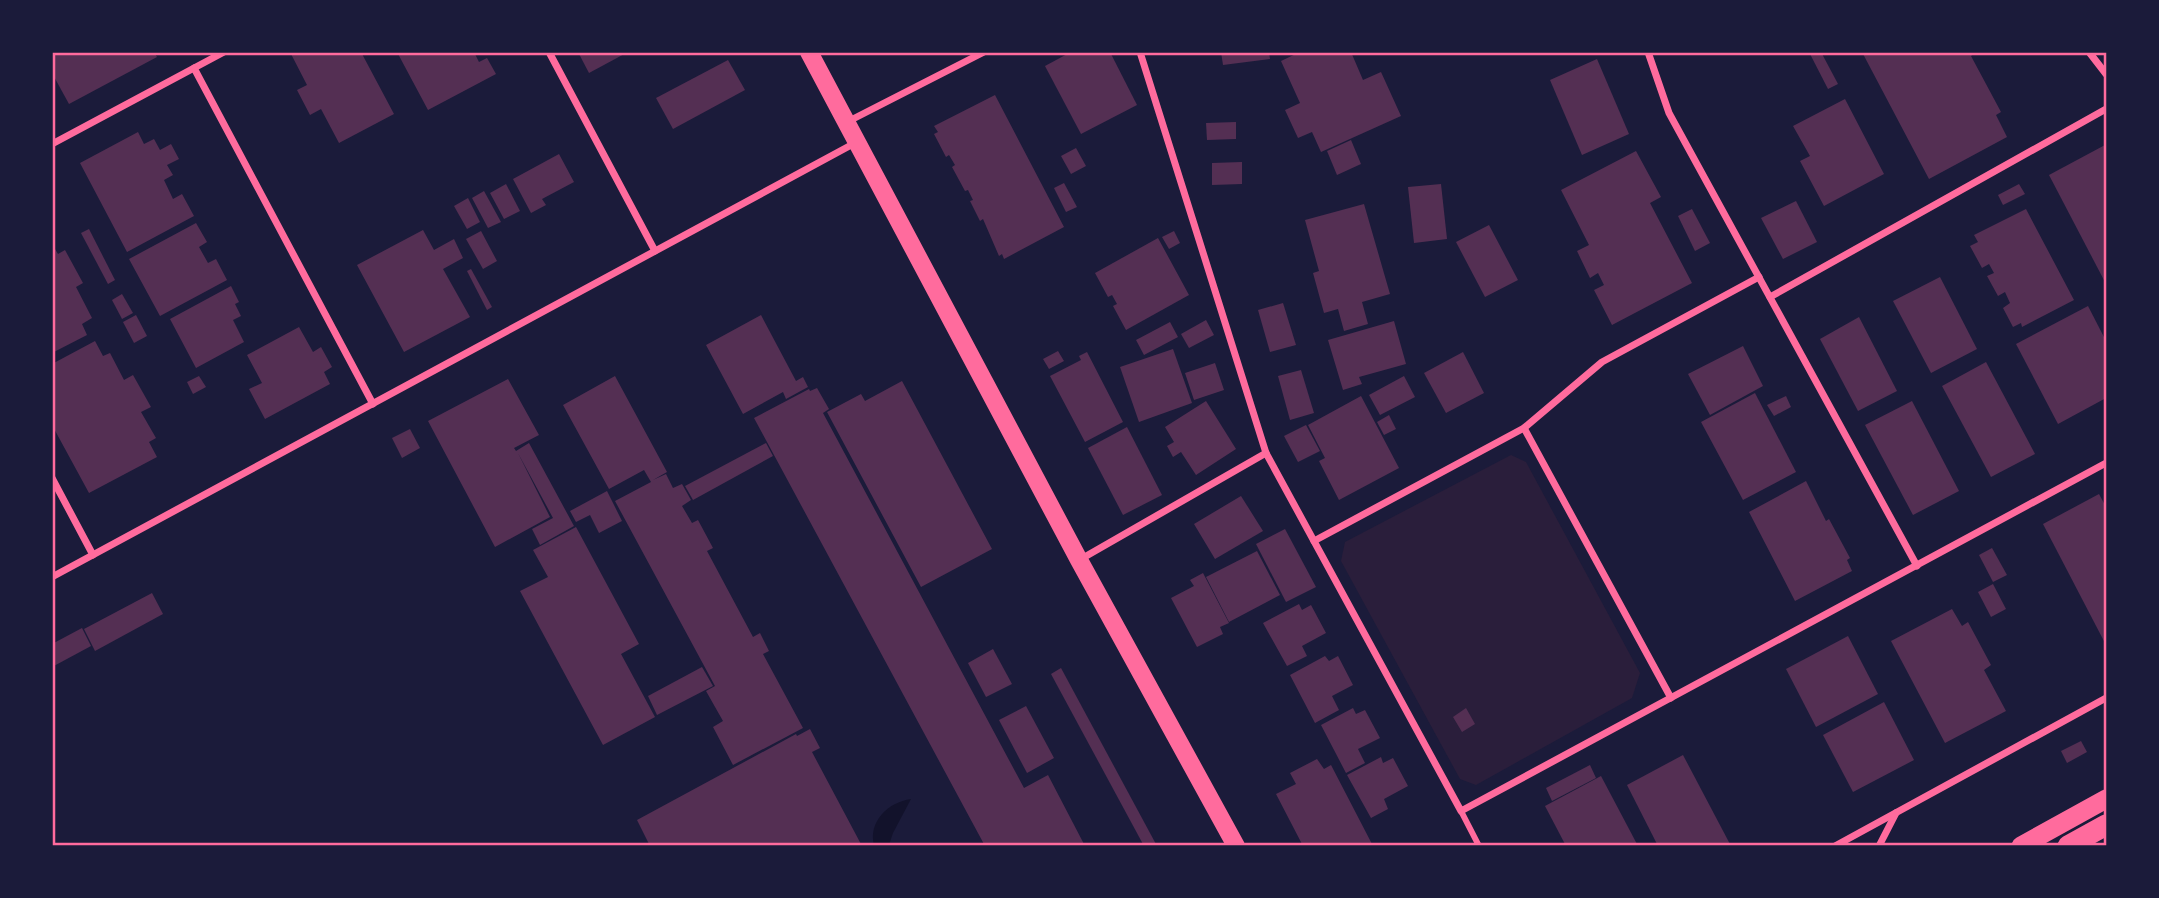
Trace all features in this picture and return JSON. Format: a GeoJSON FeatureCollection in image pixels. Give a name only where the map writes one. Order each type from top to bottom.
{"type":"FeatureCollection","features":[{"type":"Feature","properties":{"kind":"highway"},"geometry":{"type":"LineString","coordinates":[[2021,845],[2106,800]]}},
{"type":"Feature","properties":{"kind":"highway"},"geometry":{"type":"LineString","coordinates":[[2068,845],[2106,825]]}},
{"type":"Feature","properties":{"kind":"main road"},"geometry":{"type":"LineString","coordinates":[[809,52],[1079,560],[1236,845]]}},
{"type":"Feature","properties":{"kind":"street"},"geometry":{"type":"LineString","coordinates":[[52,144],[223,52]]}},
{"type":"Feature","properties":{"kind":"street"},"geometry":{"type":"LineString","coordinates":[[549,52],[655,251]]}},
{"type":"Feature","properties":{"kind":"street"},"geometry":{"type":"LineString","coordinates":[[846,123],[984,52]]}},
{"type":"Feature","properties":{"kind":"street"},"geometry":{"type":"LineString","coordinates":[[1140,52],[1266,453],[1479,845]]}},
{"type":"Feature","properties":{"kind":"street"},"geometry":{"type":"LineString","coordinates":[[1648,52],[1669,113],[1917,566]]}},
{"type":"Feature","properties":{"kind":"street"},"geometry":{"type":"LineString","coordinates":[[2089,52],[2106,74]]}},
{"type":"Feature","properties":{"kind":"street"},"geometry":{"type":"LineString","coordinates":[[194,68],[373,404]]}},
{"type":"Feature","properties":{"kind":"street"},"geometry":{"type":"LineString","coordinates":[[1770,297],[2106,109]]}},
{"type":"Feature","properties":{"kind":"street"},"geometry":{"type":"LineString","coordinates":[[52,577],[857,142]]}},
{"type":"Feature","properties":{"kind":"street"},"geometry":{"type":"LineString","coordinates":[[1314,541],[1524,428],[1602,362],[1759,277]]}},
{"type":"Feature","properties":{"kind":"street"},"geometry":{"type":"LineString","coordinates":[[1524,428],[1671,698]]}},
{"type":"Feature","properties":{"kind":"street"},"geometry":{"type":"LineString","coordinates":[[1079,560],[1266,453]]}},
{"type":"Feature","properties":{"kind":"street"},"geometry":{"type":"LineString","coordinates":[[1461,811],[2106,463]]}},
{"type":"Feature","properties":{"kind":"street"},"geometry":{"type":"LineString","coordinates":[[52,478],[93,555]]}},
{"type":"Feature","properties":{"kind":"street"},"geometry":{"type":"LineString","coordinates":[[1835,845],[2106,698]]}},
{"type":"Feature","properties":{"kind":"street"},"geometry":{"type":"LineString","coordinates":[[1879,845],[1896,812]]}},
{"type":"Feature","properties":{"kind":"shaded area"},"geometry":{"type":"Polygon","coordinates":[[[1511,455],[1526,462],[1640,673],[1632,698],[1476,785],[1460,779],[1341,561],[1345,542],[1511,455]]]}},
{"type":"Feature","properties":{"kind":"shaded area"},"geometry":{"type":"Polygon","coordinates":[[[911,799],[889,845],[874,845],[874,829],[882,814],[895,804],[911,799]]]}},
{"type":"Feature","properties":{"kind":"building"},"geometry":{"type":"Polygon","coordinates":[[[52,52],[154,52],[157,57],[69,104],[52,73],[52,52]]]}},
{"type":"Feature","properties":{"kind":"building"},"geometry":{"type":"Polygon","coordinates":[[[290,52],[361,52],[394,114],[339,143],[321,109],[310,115],[297,90],[307,85],[290,52]]]}},
{"type":"Feature","properties":{"kind":"building"},"geometry":{"type":"Polygon","coordinates":[[[397,52],[474,52],[479,62],[487,58],[496,74],[428,110],[397,52]]]}},
{"type":"Feature","properties":{"kind":"building"},"geometry":{"type":"Polygon","coordinates":[[[578,52],[628,52],[589,73],[578,52]]]}},
{"type":"Feature","properties":{"kind":"building"},"geometry":{"type":"Polygon","coordinates":[[[1071,52],[1110,52],[1137,105],[1081,134],[1045,66],[1071,52]]]}},
{"type":"Feature","properties":{"kind":"building"},"geometry":{"type":"Polygon","coordinates":[[[1221,52],[1269,52],[1270,59],[1223,65],[1221,52]]]}},
{"type":"Feature","properties":{"kind":"building"},"geometry":{"type":"Polygon","coordinates":[[[1300,52],[1351,52],[1363,80],[1381,72],[1401,116],[1321,152],[1312,132],[1298,138],[1285,110],[1300,103],[1281,61],[1300,52]]]}},
{"type":"Feature","properties":{"kind":"building"},"geometry":{"type":"Polygon","coordinates":[[[1809,52],[1821,52],[1838,84],[1828,89],[1809,52]]]}},
{"type":"Feature","properties":{"kind":"building"},"geometry":{"type":"Polygon","coordinates":[[[1862,52],[1976,52],[1971,56],[2001,112],[1996,115],[2007,137],[1929,179],[1862,52]]]}},
{"type":"Feature","properties":{"kind":"building"},"geometry":{"type":"Polygon","coordinates":[[[1597,59],[1629,134],[1582,155],[1550,80],[1597,59]]]}},
{"type":"Feature","properties":{"kind":"building"},"geometry":{"type":"Polygon","coordinates":[[[728,60],[745,90],[673,129],[656,98],[728,60]]]}},
{"type":"Feature","properties":{"kind":"building"},"geometry":{"type":"Polygon","coordinates":[[[995,95],[1064,227],[1004,259],[1002,254],[999,256],[983,219],[980,221],[970,201],[973,200],[968,190],[965,191],[952,167],[955,165],[949,155],[946,157],[934,134],[938,132],[934,126],[995,95]]]}},
{"type":"Feature","properties":{"kind":"building"},"geometry":{"type":"Polygon","coordinates":[[[1845,99],[1884,174],[1824,206],[1800,161],[1810,156],[1793,126],[1845,99]]]}},
{"type":"Feature","properties":{"kind":"building"},"geometry":{"type":"Polygon","coordinates":[[[1236,122],[1236,139],[1207,140],[1206,123],[1236,122]]]}},
{"type":"Feature","properties":{"kind":"building"},"geometry":{"type":"Polygon","coordinates":[[[138,132],[144,144],[154,139],[160,150],[171,144],[179,159],[167,165],[173,175],[164,180],[173,199],[182,194],[194,216],[127,252],[80,163],[138,132]]]}},
{"type":"Feature","properties":{"kind":"building"},"geometry":{"type":"Polygon","coordinates":[[[1351,140],[1361,164],[1337,175],[1327,151],[1351,140]]]}},
{"type":"Feature","properties":{"kind":"building"},"geometry":{"type":"Polygon","coordinates":[[[2105,145],[2106,148],[2106,284],[2049,175],[2105,145]]]}},
{"type":"Feature","properties":{"kind":"building"},"geometry":{"type":"Polygon","coordinates":[[[1076,148],[1086,166],[1071,174],[1061,156],[1076,148]]]}},
{"type":"Feature","properties":{"kind":"building"},"geometry":{"type":"Polygon","coordinates":[[[1636,151],[1661,197],[1650,203],[1692,283],[1612,325],[1594,290],[1604,285],[1598,273],[1590,278],[1577,251],[1589,245],[1561,190],[1636,151]]]}},
{"type":"Feature","properties":{"kind":"building"},"geometry":{"type":"Polygon","coordinates":[[[559,154],[574,182],[542,199],[546,205],[531,213],[513,179],[559,154]]]}},
{"type":"Feature","properties":{"kind":"building"},"geometry":{"type":"Polygon","coordinates":[[[1242,162],[1242,184],[1212,185],[1212,163],[1242,162]]]}},
{"type":"Feature","properties":{"kind":"building"},"geometry":{"type":"Polygon","coordinates":[[[1064,183],[1077,207],[1066,212],[1054,188],[1064,183]]]}},
{"type":"Feature","properties":{"kind":"building"},"geometry":{"type":"Polygon","coordinates":[[[506,184],[520,211],[504,219],[490,193],[506,184]]]}},
{"type":"Feature","properties":{"kind":"building"},"geometry":{"type":"Polygon","coordinates":[[[1441,184],[1447,239],[1414,243],[1408,187],[1441,184]]]}},
{"type":"Feature","properties":{"kind":"building"},"geometry":{"type":"Polygon","coordinates":[[[2019,184],[2025,194],[2003,205],[1998,195],[2019,184]]]}},
{"type":"Feature","properties":{"kind":"building"},"geometry":{"type":"Polygon","coordinates":[[[484,191],[501,222],[488,228],[472,198],[484,191]]]}},
{"type":"Feature","properties":{"kind":"building"},"geometry":{"type":"Polygon","coordinates":[[[468,198],[480,222],[467,229],[454,206],[468,198]]]}},
{"type":"Feature","properties":{"kind":"building"},"geometry":{"type":"Polygon","coordinates":[[[1796,201],[1817,242],[1783,259],[1761,218],[1796,201]]]}},
{"type":"Feature","properties":{"kind":"building"},"geometry":{"type":"Polygon","coordinates":[[[1364,204],[1390,294],[1362,302],[1368,324],[1344,331],[1338,309],[1324,313],[1313,273],[1319,271],[1305,220],[1364,204]]]}},
{"type":"Feature","properties":{"kind":"building"},"geometry":{"type":"Polygon","coordinates":[[[1692,209],[1710,243],[1695,251],[1678,216],[1692,209]]]}},
{"type":"Feature","properties":{"kind":"building"},"geometry":{"type":"Polygon","coordinates":[[[2026,209],[2074,300],[2022,327],[2021,323],[2013,327],[2003,308],[2010,303],[2005,292],[1998,296],[1987,276],[1994,273],[1989,264],[1982,268],[1970,246],[1978,242],[1974,235],[2026,209]]]}},
{"type":"Feature","properties":{"kind":"building"},"geometry":{"type":"Polygon","coordinates":[[[196,223],[207,242],[199,247],[208,263],[216,259],[227,280],[160,316],[129,259],[196,223]]]}},
{"type":"Feature","properties":{"kind":"building"},"geometry":{"type":"Polygon","coordinates":[[[1489,225],[1518,280],[1485,297],[1456,242],[1489,225]]]}},
{"type":"Feature","properties":{"kind":"building"},"geometry":{"type":"Polygon","coordinates":[[[89,229],[115,280],[108,284],[81,233],[89,229]]]}},
{"type":"Feature","properties":{"kind":"building"},"geometry":{"type":"Polygon","coordinates":[[[423,230],[434,250],[454,239],[463,258],[443,269],[470,317],[404,352],[357,265],[423,230]]]}},
{"type":"Feature","properties":{"kind":"building"},"geometry":{"type":"Polygon","coordinates":[[[481,231],[497,261],[483,269],[466,239],[481,231]]]}},
{"type":"Feature","properties":{"kind":"building"},"geometry":{"type":"Polygon","coordinates":[[[1174,231],[1180,243],[1169,249],[1162,237],[1174,231]]]}},
{"type":"Feature","properties":{"kind":"building"},"geometry":{"type":"Polygon","coordinates":[[[1158,238],[1189,295],[1126,330],[1113,306],[1117,304],[1112,295],[1108,297],[1095,273],[1158,238]]]}},
{"type":"Feature","properties":{"kind":"building"},"geometry":{"type":"Polygon","coordinates":[[[52,244],[58,254],[65,250],[83,283],[76,287],[92,318],[82,324],[87,335],[52,353],[52,244]]]}},
{"type":"Feature","properties":{"kind":"building"},"geometry":{"type":"Polygon","coordinates":[[[471,269],[492,307],[487,310],[467,271],[471,269]]]}},
{"type":"Feature","properties":{"kind":"building"},"geometry":{"type":"Polygon","coordinates":[[[1940,277],[1977,349],[1931,373],[1893,301],[1940,277]]]}},
{"type":"Feature","properties":{"kind":"building"},"geometry":{"type":"Polygon","coordinates":[[[231,286],[239,302],[235,304],[241,316],[233,320],[244,342],[196,368],[170,319],[231,286]]]}},
{"type":"Feature","properties":{"kind":"building"},"geometry":{"type":"Polygon","coordinates":[[[122,294],[133,313],[122,319],[112,300],[122,294]]]}},
{"type":"Feature","properties":{"kind":"building"},"geometry":{"type":"Polygon","coordinates":[[[1283,303],[1296,345],[1270,352],[1258,310],[1283,303]]]}},
{"type":"Feature","properties":{"kind":"building"},"geometry":{"type":"Polygon","coordinates":[[[2088,306],[2106,341],[2106,398],[2058,424],[2016,344],[2088,306]]]}},
{"type":"Feature","properties":{"kind":"building"},"geometry":{"type":"Polygon","coordinates":[[[136,315],[147,336],[134,343],[123,322],[136,315]]]}},
{"type":"Feature","properties":{"kind":"building"},"geometry":{"type":"Polygon","coordinates":[[[761,315],[796,381],[803,377],[808,387],[786,399],[783,392],[743,414],[706,345],[761,315]]]}},
{"type":"Feature","properties":{"kind":"building"},"geometry":{"type":"Polygon","coordinates":[[[1859,317],[1897,391],[1858,411],[1820,339],[1859,317]]]}},
{"type":"Feature","properties":{"kind":"building"},"geometry":{"type":"Polygon","coordinates":[[[1206,320],[1214,335],[1189,348],[1181,334],[1206,320]]]}},
{"type":"Feature","properties":{"kind":"building"},"geometry":{"type":"Polygon","coordinates":[[[1394,321],[1406,364],[1359,377],[1362,384],[1343,390],[1328,340],[1394,321]]]}},
{"type":"Feature","properties":{"kind":"building"},"geometry":{"type":"Polygon","coordinates":[[[1170,322],[1178,337],[1144,355],[1136,340],[1170,322]]]}},
{"type":"Feature","properties":{"kind":"building"},"geometry":{"type":"Polygon","coordinates":[[[299,327],[313,352],[321,347],[332,367],[324,372],[330,384],[265,419],[249,389],[262,383],[247,355],[299,327]]]}},
{"type":"Feature","properties":{"kind":"building"},"geometry":{"type":"Polygon","coordinates":[[[95,341],[103,356],[110,353],[124,380],[133,375],[151,407],[141,412],[156,438],[149,442],[157,457],[89,493],[52,425],[52,364],[95,341]]]}},
{"type":"Feature","properties":{"kind":"building"},"geometry":{"type":"Polygon","coordinates":[[[1743,346],[1763,386],[1710,415],[1688,374],[1743,346]]]}},
{"type":"Feature","properties":{"kind":"building"},"geometry":{"type":"Polygon","coordinates":[[[1173,349],[1192,403],[1139,422],[1120,367],[1173,349]]]}},
{"type":"Feature","properties":{"kind":"building"},"geometry":{"type":"Polygon","coordinates":[[[1058,351],[1064,361],[1049,369],[1043,359],[1058,351]]]}},
{"type":"Feature","properties":{"kind":"building"},"geometry":{"type":"Polygon","coordinates":[[[1087,352],[1123,422],[1085,442],[1050,376],[1081,360],[1079,356],[1087,352]]]}},
{"type":"Feature","properties":{"kind":"building"},"geometry":{"type":"Polygon","coordinates":[[[1463,352],[1484,393],[1446,413],[1424,373],[1463,352]]]}},
{"type":"Feature","properties":{"kind":"building"},"geometry":{"type":"Polygon","coordinates":[[[1986,362],[2035,454],[1991,477],[1942,386],[1986,362]]]}},
{"type":"Feature","properties":{"kind":"building"},"geometry":{"type":"Polygon","coordinates":[[[1215,363],[1224,390],[1194,400],[1185,373],[1215,363]]]}},
{"type":"Feature","properties":{"kind":"building"},"geometry":{"type":"Polygon","coordinates":[[[1301,370],[1314,413],[1290,420],[1278,376],[1301,370]]]}},
{"type":"Feature","properties":{"kind":"building"},"geometry":{"type":"Polygon","coordinates":[[[199,376],[206,387],[193,394],[187,382],[199,376]]]}},
{"type":"Feature","properties":{"kind":"building"},"geometry":{"type":"Polygon","coordinates":[[[615,376],[667,472],[653,480],[666,474],[673,488],[682,484],[691,500],[682,506],[692,523],[698,520],[713,548],[707,551],[753,637],[760,633],[769,651],[763,654],[803,728],[733,765],[713,727],[723,721],[706,691],[715,686],[615,501],[651,482],[644,470],[609,489],[563,405],[615,376]]]}},
{"type":"Feature","properties":{"kind":"building"},"geometry":{"type":"Polygon","coordinates":[[[1404,376],[1415,397],[1380,415],[1369,395],[1404,376]]]}},
{"type":"Feature","properties":{"kind":"building"},"geometry":{"type":"Polygon","coordinates":[[[508,379],[539,435],[514,448],[516,451],[529,443],[574,526],[540,545],[532,529],[553,518],[518,453],[550,517],[495,547],[428,421],[508,379]]]}},
{"type":"Feature","properties":{"kind":"building"},"geometry":{"type":"Polygon","coordinates":[[[902,381],[992,549],[921,587],[827,412],[861,394],[865,401],[902,381]]]}},
{"type":"Feature","properties":{"kind":"building"},"geometry":{"type":"Polygon","coordinates":[[[817,388],[829,409],[823,413],[1024,788],[1048,775],[1085,846],[985,846],[754,418],[809,389],[810,391],[817,388]]]}},
{"type":"Feature","properties":{"kind":"building"},"geometry":{"type":"Polygon","coordinates":[[[1755,393],[1796,472],[1743,500],[1701,422],[1755,393]]]}},
{"type":"Feature","properties":{"kind":"building"},"geometry":{"type":"Polygon","coordinates":[[[1361,396],[1399,468],[1339,500],[1319,461],[1325,458],[1308,425],[1361,396]]]}},
{"type":"Feature","properties":{"kind":"building"},"geometry":{"type":"Polygon","coordinates":[[[1786,396],[1791,407],[1774,416],[1767,405],[1786,396]]]}},
{"type":"Feature","properties":{"kind":"building"},"geometry":{"type":"Polygon","coordinates":[[[1206,401],[1236,449],[1196,475],[1181,452],[1173,457],[1167,446],[1174,442],[1165,427],[1206,401]]]}},
{"type":"Feature","properties":{"kind":"building"},"geometry":{"type":"Polygon","coordinates":[[[1912,401],[1959,491],[1913,515],[1865,425],[1912,401]]]}},
{"type":"Feature","properties":{"kind":"building"},"geometry":{"type":"Polygon","coordinates":[[[1389,415],[1396,429],[1384,435],[1377,422],[1389,415]]]}},
{"type":"Feature","properties":{"kind":"building"},"geometry":{"type":"Polygon","coordinates":[[[1306,425],[1320,451],[1298,462],[1284,436],[1306,425]]]}},
{"type":"Feature","properties":{"kind":"building"},"geometry":{"type":"Polygon","coordinates":[[[1127,427],[1162,495],[1123,515],[1088,448],[1127,427]]]}},
{"type":"Feature","properties":{"kind":"building"},"geometry":{"type":"Polygon","coordinates":[[[410,429],[420,448],[402,458],[392,438],[410,429]]]}},
{"type":"Feature","properties":{"kind":"building"},"geometry":{"type":"Polygon","coordinates":[[[766,443],[773,456],[693,500],[685,486],[766,443]]]}},
{"type":"Feature","properties":{"kind":"building"},"geometry":{"type":"Polygon","coordinates":[[[1806,481],[1826,521],[1829,519],[1850,558],[1847,560],[1852,571],[1795,601],[1749,512],[1806,481]]]}},
{"type":"Feature","properties":{"kind":"building"},"geometry":{"type":"Polygon","coordinates":[[[607,491],[622,521],[599,533],[590,515],[576,522],[570,511],[607,491]]]}},
{"type":"Feature","properties":{"kind":"building"},"geometry":{"type":"Polygon","coordinates":[[[2099,494],[2106,507],[2106,645],[2043,524],[2099,494]]]}},
{"type":"Feature","properties":{"kind":"building"},"geometry":{"type":"Polygon","coordinates":[[[1241,496],[1263,531],[1215,559],[1194,524],[1241,496]]]}},
{"type":"Feature","properties":{"kind":"building"},"geometry":{"type":"Polygon","coordinates":[[[576,527],[639,644],[621,654],[655,717],[603,745],[520,591],[548,577],[533,550],[576,527]]]}},
{"type":"Feature","properties":{"kind":"building"},"geometry":{"type":"Polygon","coordinates":[[[1285,529],[1316,587],[1286,602],[1256,544],[1285,529]]]}},
{"type":"Feature","properties":{"kind":"building"},"geometry":{"type":"Polygon","coordinates":[[[1992,548],[2007,575],[1993,582],[1979,555],[1992,548]]]}},
{"type":"Feature","properties":{"kind":"building"},"geometry":{"type":"Polygon","coordinates":[[[1257,551],[1280,595],[1229,622],[1206,577],[1257,551]]]}},
{"type":"Feature","properties":{"kind":"building"},"geometry":{"type":"Polygon","coordinates":[[[1203,573],[1229,623],[1220,627],[1223,634],[1197,647],[1171,598],[1194,586],[1190,580],[1203,573]]]}},
{"type":"Feature","properties":{"kind":"building"},"geometry":{"type":"Polygon","coordinates":[[[1993,584],[2006,609],[1991,617],[1978,592],[1993,584]]]}},
{"type":"Feature","properties":{"kind":"building"},"geometry":{"type":"Polygon","coordinates":[[[152,593],[163,614],[95,651],[84,629],[152,593]]]}},
{"type":"Feature","properties":{"kind":"building"},"geometry":{"type":"Polygon","coordinates":[[[1299,604],[1302,610],[1311,605],[1326,633],[1302,646],[1307,656],[1287,666],[1263,623],[1299,604]]]}},
{"type":"Feature","properties":{"kind":"building"},"geometry":{"type":"Polygon","coordinates":[[[1952,609],[1962,626],[1968,622],[1991,665],[1984,670],[2006,711],[1945,743],[1891,641],[1952,609]]]}},
{"type":"Feature","properties":{"kind":"building"},"geometry":{"type":"Polygon","coordinates":[[[82,628],[91,646],[52,667],[52,644],[82,628]]]}},
{"type":"Feature","properties":{"kind":"building"},"geometry":{"type":"Polygon","coordinates":[[[1848,636],[1878,694],[1816,727],[1786,669],[1848,636]]]}},
{"type":"Feature","properties":{"kind":"building"},"geometry":{"type":"Polygon","coordinates":[[[993,649],[1012,684],[986,697],[968,663],[993,649]]]}},
{"type":"Feature","properties":{"kind":"building"},"geometry":{"type":"Polygon","coordinates":[[[1325,656],[1329,661],[1338,656],[1353,685],[1332,696],[1339,710],[1315,723],[1290,675],[1325,656]]]}},
{"type":"Feature","properties":{"kind":"building"},"geometry":{"type":"Polygon","coordinates":[[[702,667],[713,686],[657,715],[648,696],[702,667]]]}},
{"type":"Feature","properties":{"kind":"building"},"geometry":{"type":"Polygon","coordinates":[[[1061,668],[1157,846],[1144,846],[1051,674],[1061,668]]]}},
{"type":"Feature","properties":{"kind":"building"},"geometry":{"type":"Polygon","coordinates":[[[1884,702],[1914,760],[1853,792],[1823,735],[1884,702]]]}},
{"type":"Feature","properties":{"kind":"building"},"geometry":{"type":"Polygon","coordinates":[[[1026,706],[1054,758],[1027,773],[999,720],[1026,706]]]}},
{"type":"Feature","properties":{"kind":"building"},"geometry":{"type":"Polygon","coordinates":[[[1353,708],[1356,714],[1365,710],[1380,738],[1358,749],[1365,763],[1346,773],[1321,725],[1353,708]]]}},
{"type":"Feature","properties":{"kind":"building"},"geometry":{"type":"Polygon","coordinates":[[[1466,708],[1475,724],[1462,732],[1453,717],[1466,708]]]}},
{"type":"Feature","properties":{"kind":"building"},"geometry":{"type":"Polygon","coordinates":[[[810,729],[820,748],[812,752],[862,846],[650,846],[637,820],[810,729]]]}},
{"type":"Feature","properties":{"kind":"building"},"geometry":{"type":"Polygon","coordinates":[[[2081,741],[2087,752],[2067,763],[2061,751],[2081,741]]]}},
{"type":"Feature","properties":{"kind":"building"},"geometry":{"type":"Polygon","coordinates":[[[1683,755],[1731,846],[1658,846],[1627,785],[1683,755]]]}},
{"type":"Feature","properties":{"kind":"building"},"geometry":{"type":"Polygon","coordinates":[[[1381,757],[1383,763],[1393,758],[1408,786],[1384,799],[1388,809],[1371,818],[1347,775],[1381,757]]]}},
{"type":"Feature","properties":{"kind":"building"},"geometry":{"type":"Polygon","coordinates":[[[1317,759],[1324,769],[1331,765],[1373,846],[1303,846],[1276,794],[1296,784],[1290,773],[1317,759]]]}},
{"type":"Feature","properties":{"kind":"building"},"geometry":{"type":"Polygon","coordinates":[[[1590,765],[1596,778],[1552,801],[1546,788],[1590,765]]]}},
{"type":"Feature","properties":{"kind":"building"},"geometry":{"type":"Polygon","coordinates":[[[1601,776],[1638,846],[1566,846],[1545,806],[1601,776]]]}}]}
